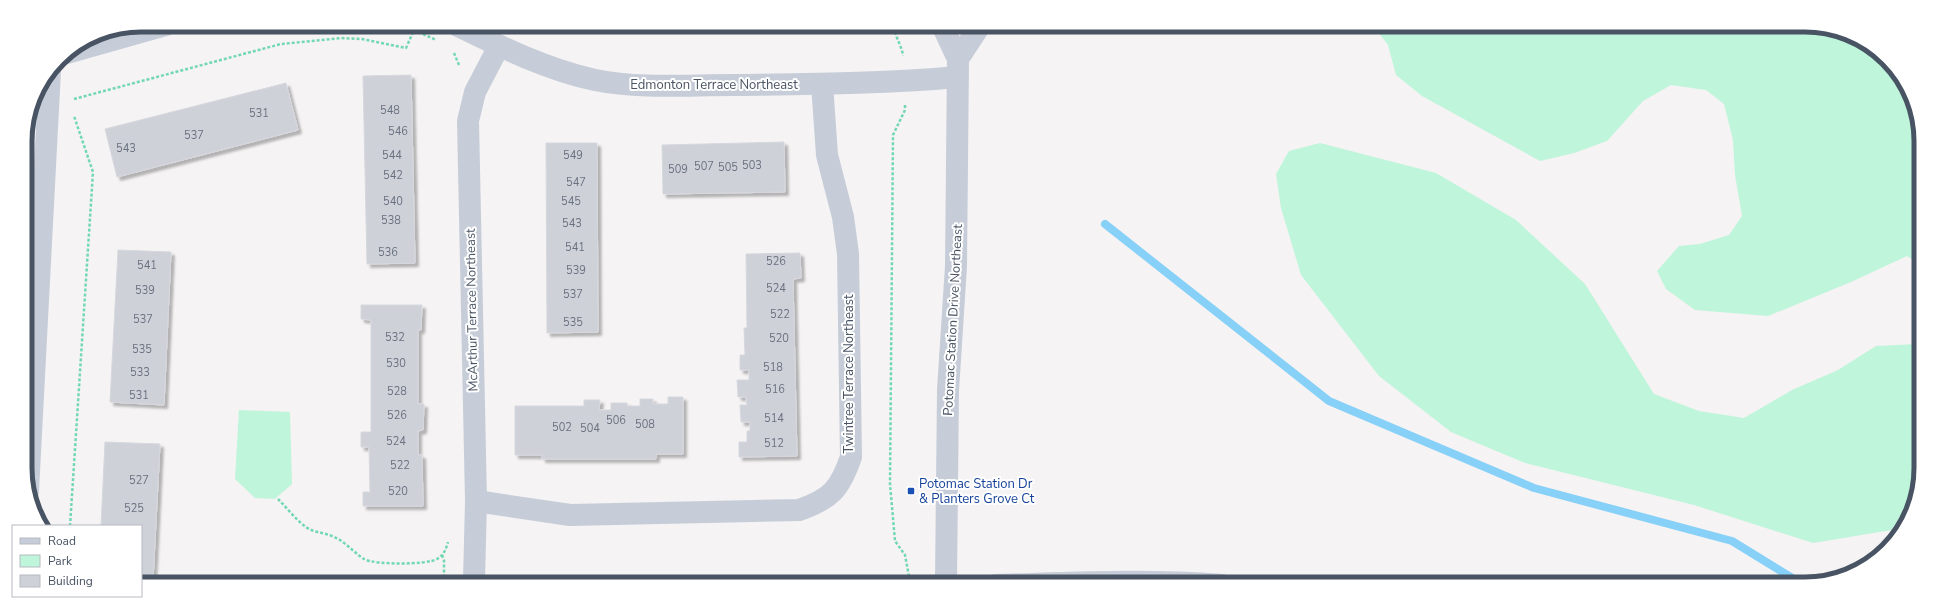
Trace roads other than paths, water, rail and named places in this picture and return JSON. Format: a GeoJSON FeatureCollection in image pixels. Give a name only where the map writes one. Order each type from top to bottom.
{"type":"FeatureCollection","features":[{"type":"Feature","properties":{"kind":"street"},"geometry":{"type":"LineString","coordinates":[[83,49],[142,32]]}},
{"type":"Feature","properties":{"kind":"street","name":"Edmonton Terrace Northeast"},"geometry":{"type":"LineString","coordinates":[[470,32],[499,46],[554,68],[588,78],[632,86],[822,84],[906,81],[958,68]]}},
{"type":"Feature","properties":{"kind":"street","name":"Potomac Station Drive Northeast"},"geometry":{"type":"LineString","coordinates":[[945,32],[958,68],[956,259],[948,390],[946,577]]}},
{"type":"Feature","properties":{"kind":"street"},"geometry":{"type":"LineString","coordinates":[[958,68],[976,32]]}},
{"type":"Feature","properties":{"kind":"street","name":"McArthur Terrace Northeast"},"geometry":{"type":"LineString","coordinates":[[474,577],[476,501],[468,121],[475,92],[499,46]]}},
{"type":"Feature","properties":{"kind":"street"},"geometry":{"type":"LineString","coordinates":[[32,414],[49,81]]}},
{"type":"Feature","properties":{"kind":"street","name":"Twintree Terrace Northeast"},"geometry":{"type":"LineString","coordinates":[[476,501],[570,515],[799,510],[817,504],[832,492],[844,477],[851,457],[848,254],[843,217],[827,154],[822,84]]}},
{"type":"Feature","properties":{"kind":"waterway"},"geometry":{"type":"LineString","coordinates":[[1105,224],[1329,401],[1534,488],[1732,541],[1791,577]]}},
{"type":"Feature","properties":{"kind":"place","name":"Potomac Station Dr & Planters Grove Ct"},"geometry":{"type":"Point","coordinates":[911,491]}}]}
